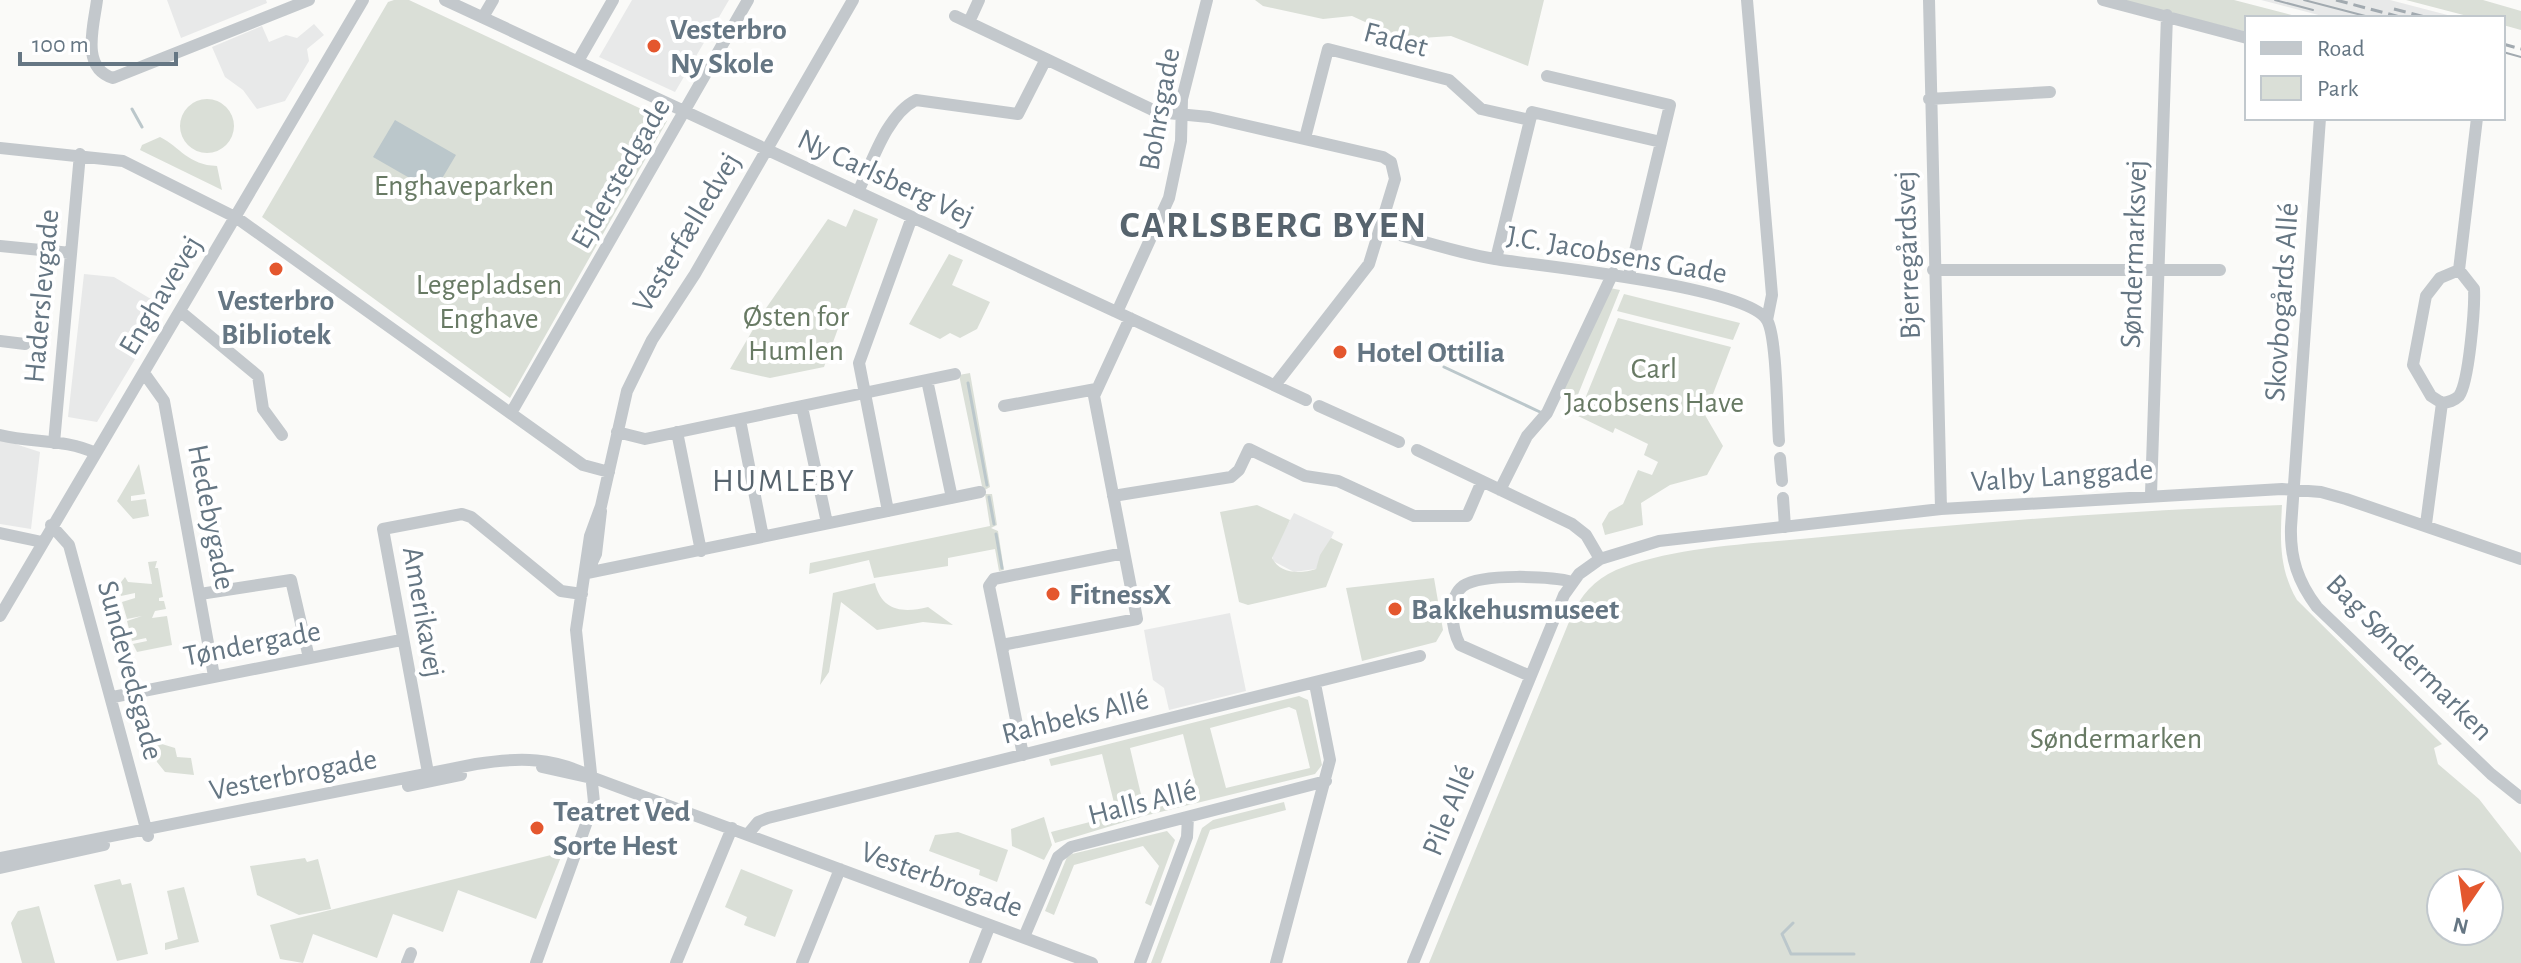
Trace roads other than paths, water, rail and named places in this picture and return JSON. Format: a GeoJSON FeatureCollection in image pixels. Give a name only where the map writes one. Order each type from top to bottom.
{"type":"FeatureCollection","features":[{"type":"Feature","properties":{"kind":"street"},"geometry":{"type":"LineString","coordinates":[[97,0],[91,49],[100,70],[109,77],[118,77],[309,0]]}},
{"type":"Feature","properties":{"kind":"street","name":"Enghavevej"},"geometry":{"type":"LineString","coordinates":[[0,616],[363,0]]}},
{"type":"Feature","properties":{"kind":"street","name":"Ny Carlsberg Vej"},"geometry":{"type":"LineString","coordinates":[[445,0],[1306,400]]}},
{"type":"Feature","properties":{"kind":"street"},"geometry":{"type":"LineString","coordinates":[[483,17],[493,0]]}},
{"type":"Feature","properties":{"kind":"street"},"geometry":{"type":"LineString","coordinates":[[578,61],[613,0]]}},
{"type":"Feature","properties":{"kind":"street","name":"Ejderstedgade"},"geometry":{"type":"LineString","coordinates":[[511,413],[748,0]]}},
{"type":"Feature","properties":{"kind":"street","name":"Vesterfælledvej"},"geometry":{"type":"LineString","coordinates":[[536,963],[593,807],[594,778],[576,639],[590,536],[601,506],[627,391],[640,361],[853,0]]}},
{"type":"Feature","properties":{"kind":"street"},"geometry":{"type":"LineString","coordinates":[[969,22],[979,0]]}},
{"type":"Feature","properties":{"kind":"street","name":"Bohrsgade"},"geometry":{"type":"LineString","coordinates":[[1117,312],[1169,198],[1177,167],[1184,90],[1207,0]]}},
{"type":"Feature","properties":{"kind":"street"},"geometry":{"type":"LineString","coordinates":[[1747,0],[1772,295],[1767,320],[1779,441]]}},
{"type":"Feature","properties":{"kind":"street","name":"Bjerregårdsvej"},"geometry":{"type":"LineString","coordinates":[[1929,0],[1941,509]]}},
{"type":"Feature","properties":{"kind":"street"},"geometry":{"type":"LineString","coordinates":[[2103,0],[2245,37]]}},
{"type":"Feature","properties":{"kind":"street","name":"Søndermarksvej"},"geometry":{"type":"LineString","coordinates":[[2151,494],[2167,15]]}},
{"type":"Feature","properties":{"kind":"street"},"geometry":{"type":"LineString","coordinates":[[955,16],[1157,112],[1182,117],[1209,117],[1383,157],[1391,162],[1395,179],[1382,230],[1369,264],[1275,385]]}},
{"type":"Feature","properties":{"kind":"street","name":"Fadet"},"geometry":{"type":"LineString","coordinates":[[1305,138],[1328,49],[1449,80],[1481,109],[1661,142]]}},
{"type":"Feature","properties":{"kind":"street"},"geometry":{"type":"LineString","coordinates":[[858,192],[891,126],[907,105],[916,100],[1018,114],[1046,59]]}},
{"type":"Feature","properties":{"kind":"street"},"geometry":{"type":"LineString","coordinates":[[1547,76],[1670,105],[1629,276]]}},
{"type":"Feature","properties":{"kind":"street"},"geometry":{"type":"LineString","coordinates":[[1929,99],[2050,92]]}},
{"type":"Feature","properties":{"kind":"street"},"geometry":{"type":"LineString","coordinates":[[1496,259],[1531,116]]}},
{"type":"Feature","properties":{"kind":"street","name":"Skovbogårds Allé"},"geometry":{"type":"LineString","coordinates":[[2295,489],[2320,120]]}},
{"type":"Feature","properties":{"kind":"street"},"geometry":{"type":"LineString","coordinates":[[2459,270],[2440,278],[2426,296],[2413,365],[2431,396],[2442,403],[2454,400],[2461,391],[2472,331],[2474,289],[2459,270],[2477,120]]}},
{"type":"Feature","properties":{"kind":"street"},"geometry":{"type":"LineString","coordinates":[[0,148],[80,154],[123,161],[237,218],[583,465],[609,472]]}},
{"type":"Feature","properties":{"kind":"street","name":"Haderslevgade"},"geometry":{"type":"LineString","coordinates":[[54,443],[80,154]]}},
{"type":"Feature","properties":{"kind":"street"},"geometry":{"type":"LineString","coordinates":[[888,511],[859,363],[912,217]]}},
{"type":"Feature","properties":{"kind":"street","name":"J.C. Jacobsens Gade"},"geometry":{"type":"LineString","coordinates":[[1382,230],[1496,259],[1629,276],[1738,303],[1767,320]]}},
{"type":"Feature","properties":{"kind":"street"},"geometry":{"type":"LineString","coordinates":[[0,246],[71,253]]}},
{"type":"Feature","properties":{"kind":"street"},"geometry":{"type":"LineString","coordinates":[[1933,270],[2220,270]]}},
{"type":"Feature","properties":{"kind":"street"},"geometry":{"type":"LineString","coordinates":[[1500,490],[1527,436],[1547,413],[1613,273]]}},
{"type":"Feature","properties":{"kind":"street"},"geometry":{"type":"LineString","coordinates":[[181,312],[258,376],[263,409],[282,435]]}},
{"type":"Feature","properties":{"kind":"street"},"geometry":{"type":"LineString","coordinates":[[1002,649],[1007,644],[1137,619],[1094,396],[1130,318]]}},
{"type":"Feature","properties":{"kind":"street"},"geometry":{"type":"LineString","coordinates":[[0,341],[25,344]]}},
{"type":"Feature","properties":{"kind":"street","name":"Hedebygade"},"geometry":{"type":"LineString","coordinates":[[144,373],[164,401],[214,676]]}},
{"type":"Feature","properties":{"kind":"street"},"geometry":{"type":"LineString","coordinates":[[617,432],[645,439],[955,374]]}},
{"type":"Feature","properties":{"kind":"street"},"geometry":{"type":"LineString","coordinates":[[927,380],[952,498]]}},
{"type":"Feature","properties":{"kind":"street"},"geometry":{"type":"LineString","coordinates":[[1004,406],[1096,389]]}},
{"type":"Feature","properties":{"kind":"street"},"geometry":{"type":"LineString","coordinates":[[2426,524],[2442,403]]}},
{"type":"Feature","properties":{"kind":"street"},"geometry":{"type":"LineString","coordinates":[[1319,406],[1399,442]]}},
{"type":"Feature","properties":{"kind":"street"},"geometry":{"type":"LineString","coordinates":[[802,407],[827,523]]}},
{"type":"Feature","properties":{"kind":"street"},"geometry":{"type":"LineString","coordinates":[[740,420],[763,537]]}},
{"type":"Feature","properties":{"kind":"street"},"geometry":{"type":"LineString","coordinates":[[677,432],[701,551]]}},
{"type":"Feature","properties":{"kind":"street"},"geometry":{"type":"LineString","coordinates":[[0,435],[75,443],[95,453]]}},
{"type":"Feature","properties":{"kind":"street"},"geometry":{"type":"LineString","coordinates":[[1113,496],[1231,477],[1239,470],[1249,449],[1305,476],[1338,481],[1414,516],[1467,516],[1482,481]]}},
{"type":"Feature","properties":{"kind":"street"},"geometry":{"type":"LineString","coordinates":[[1417,450],[1572,524],[1586,535],[1600,559]]}},
{"type":"Feature","properties":{"kind":"street"},"geometry":{"type":"LineString","coordinates":[[1780,458],[1782,481]]}},
{"type":"Feature","properties":{"kind":"street","name":"Valby Langgade"},"geometry":{"type":"LineString","coordinates":[[1600,559],[1659,541],[1941,509],[2151,494],[2295,489],[2321,492],[2426,524],[2521,559]]}},
{"type":"Feature","properties":{"kind":"street","name":"Bag Søndermarken"},"geometry":{"type":"LineString","coordinates":[[2295,489],[2292,560],[2306,593],[2329,620],[2518,796]]}},
{"type":"Feature","properties":{"kind":"street"},"geometry":{"type":"LineString","coordinates":[[587,573],[980,492]]}},
{"type":"Feature","properties":{"kind":"street"},"geometry":{"type":"LineString","coordinates":[[1783,498],[1785,527]]}},
{"type":"Feature","properties":{"kind":"street","name":"Amerikavej"},"geometry":{"type":"LineString","coordinates":[[428,777],[383,529],[462,514],[471,517],[561,591],[582,594]]}},
{"type":"Feature","properties":{"kind":"street","name":"Sundevedsgade"},"geometry":{"type":"LineString","coordinates":[[51,525],[69,545],[113,697],[147,833]]}},
{"type":"Feature","properties":{"kind":"street"},"geometry":{"type":"LineString","coordinates":[[0,533],[42,542]]}},
{"type":"Feature","properties":{"kind":"street"},"geometry":{"type":"LineString","coordinates":[[1023,755],[989,586],[994,579],[1124,553]]}},
{"type":"Feature","properties":{"kind":"street","name":"Pile Allé"},"geometry":{"type":"LineString","coordinates":[[1413,963],[1530,676],[1573,582],[1600,559]]}},
{"type":"Feature","properties":{"kind":"street"},"geometry":{"type":"LineString","coordinates":[[1530,676],[1460,645],[1453,611],[1455,597],[1464,585],[1545,575],[1573,582]]}},
{"type":"Feature","properties":{"kind":"street"},"geometry":{"type":"LineString","coordinates":[[200,594],[291,580],[309,658]]}},
{"type":"Feature","properties":{"kind":"street","name":"Tøndergade"},"geometry":{"type":"LineString","coordinates":[[113,697],[401,640]]}},
{"type":"Feature","properties":{"kind":"street","name":"Rahbeks Allé"},"geometry":{"type":"LineString","coordinates":[[748,834],[758,822],[768,818],[1420,656]]}},
{"type":"Feature","properties":{"kind":"street"},"geometry":{"type":"LineString","coordinates":[[1276,963],[1330,760],[1315,684]]}},
{"type":"Feature","properties":{"kind":"street","name":"Vesterbrogade"},"geometry":{"type":"LineString","coordinates":[[0,858],[147,833],[526,758],[568,765],[594,778],[1092,963]]}},
{"type":"Feature","properties":{"kind":"street"},"geometry":{"type":"LineString","coordinates":[[2518,796],[2521,778]]}},
{"type":"Feature","properties":{"kind":"street","name":"Halls Allé"},"geometry":{"type":"LineString","coordinates":[[1024,937],[1064,851],[1326,781]]}},
{"type":"Feature","properties":{"kind":"street"},"geometry":{"type":"LineString","coordinates":[[1140,963],[1187,837],[1188,817]]}},
{"type":"Feature","properties":{"kind":"street"},"geometry":{"type":"LineString","coordinates":[[676,963],[732,828]]}},
{"type":"Feature","properties":{"kind":"street","name":"Vesterbrogade"},"geometry":{"type":"LineString","coordinates":[[0,868],[147,833]]}},
{"type":"Feature","properties":{"kind":"street"},"geometry":{"type":"LineString","coordinates":[[802,963],[840,869]]}},
{"type":"Feature","properties":{"kind":"street"},"geometry":{"type":"LineString","coordinates":[[975,963],[990,925]]}},
{"type":"Feature","properties":{"kind":"waterway"},"geometry":{"type":"LineString","coordinates":[[132,109],[142,127]]}},
{"type":"Feature","properties":{"kind":"waterway"},"geometry":{"type":"LineString","coordinates":[[1444,367],[1540,412]]}},
{"type":"Feature","properties":{"kind":"waterway"},"geometry":{"type":"LineString","coordinates":[[968,383],[987,485]]}},
{"type":"Feature","properties":{"kind":"waterway"},"geometry":{"type":"LineString","coordinates":[[989,497],[994,524]]}},
{"type":"Feature","properties":{"kind":"waterway"},"geometry":{"type":"LineString","coordinates":[[996,534],[1002,568]]}},
{"type":"Feature","properties":{"kind":"waterway"},"geometry":{"type":"LineString","coordinates":[[1793,923],[1782,934],[1791,954],[1854,954]]}},
{"type":"Feature","properties":{"kind":"tram line"},"geometry":{"type":"LineString","coordinates":[[2275,0],[2313,10]]}},
{"type":"Feature","properties":{"kind":"tram line"},"geometry":{"type":"LineString","coordinates":[[2304,0],[2365,16]]}},
{"type":"Feature","properties":{"kind":"tram line"},"geometry":{"type":"LineString","coordinates":[[2505,53],[2521,57]]}},
{"type":"Feature","properties":{"kind":"railway"},"geometry":{"type":"LineString","coordinates":[[2336,0],[2396,16]]}},
{"type":"Feature","properties":{"kind":"railway"},"geometry":{"type":"LineString","coordinates":[[2394,9],[2421,16]]}},
{"type":"Feature","properties":{"kind":"railway"},"geometry":{"type":"LineString","coordinates":[[2505,45],[2521,49]]}},
{"type":"Feature","properties":{"kind":"place","name":"Vesterbro Ny Skole"},"geometry":{"type":"Point","coordinates":[654,46]}},
{"type":"Feature","properties":{"kind":"place","name":"Vesterbro Bibliotek"},"geometry":{"type":"Point","coordinates":[276,269]}},
{"type":"Feature","properties":{"kind":"place","name":"Hotel Ottilia"},"geometry":{"type":"Point","coordinates":[1340,352]}},
{"type":"Feature","properties":{"kind":"place","name":"FitnessX"},"geometry":{"type":"Point","coordinates":[1053,594]}},
{"type":"Feature","properties":{"kind":"place","name":"Bakkehusmuseet"},"geometry":{"type":"Point","coordinates":[1395,609]}},
{"type":"Feature","properties":{"kind":"place","name":"Teatret Ved Sorte Hest"},"geometry":{"type":"Point","coordinates":[537,828]}},
{"type":"Feature","properties":{"kind":"district","name":"CARLSBERG BYEN"},"geometry":{"type":"Point","coordinates":[1274,224]}},
{"type":"Feature","properties":{"kind":"district","name":"HUMLEBY"},"geometry":{"type":"Point","coordinates":[784,480]}},
{"type":"Feature","properties":{"kind":"park label","name":"Enghaveparken"},"geometry":{"type":"Point","coordinates":[464,185]}},
{"type":"Feature","properties":{"kind":"park label","name":"Legepladsen Enghave"},"geometry":{"type":"Point","coordinates":[489,301]}},
{"type":"Feature","properties":{"kind":"park label","name":"Østen for Humlen"},"geometry":{"type":"Point","coordinates":[796,333]}},
{"type":"Feature","properties":{"kind":"park label","name":"Carl Jacobsens Have"},"geometry":{"type":"Point","coordinates":[1654,385]}},
{"type":"Feature","properties":{"kind":"park label","name":"Søndermarken"},"geometry":{"type":"Point","coordinates":[2116,738]}}]}
